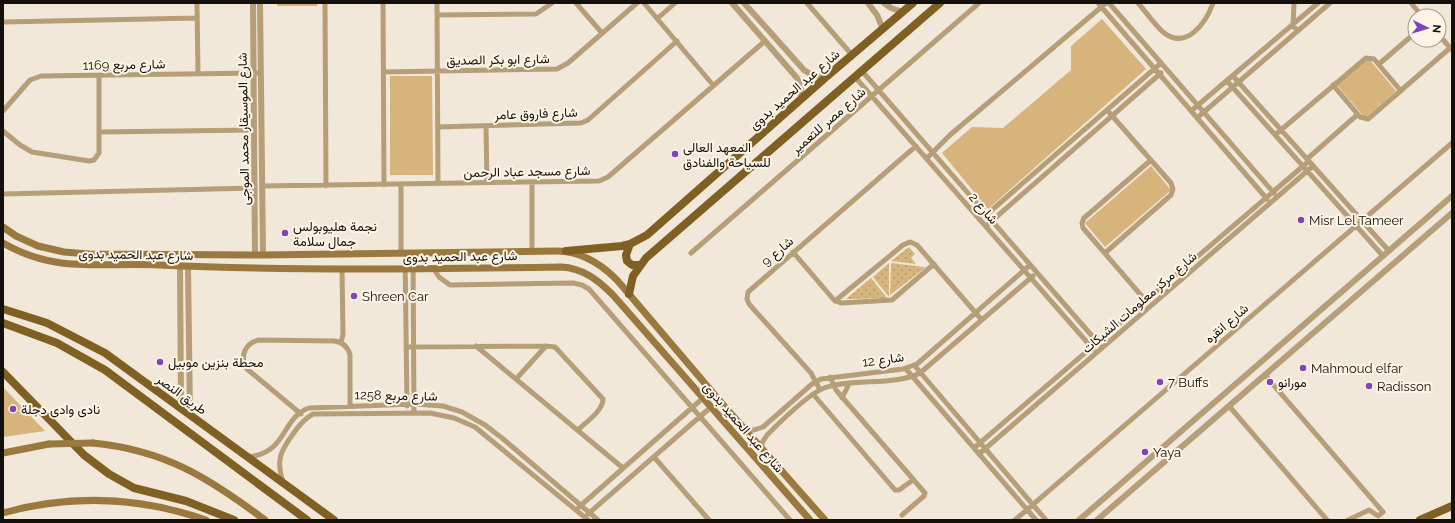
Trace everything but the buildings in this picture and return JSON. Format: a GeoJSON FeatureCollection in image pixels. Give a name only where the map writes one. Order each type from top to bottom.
{"type":"FeatureCollection","features":[{"type":"Feature","properties":{"kind":"main road","name":"شارع عبد الحميد بدوى"},"geometry":{"type":"LineString","coordinates":[[3,227],[26,241],[64,252],[89,254],[259,255],[566,251],[605,249],[630,244],[654,229],[801,98],[913,3]]}},
{"type":"Feature","properties":{"kind":"main road"},"geometry":{"type":"LineString","coordinates":[[629,294],[633,276],[639,265],[940,3]]}},
{"type":"Feature","properties":{"kind":"main road","name":"شارع عبد الحميد بدوى"},"geometry":{"type":"LineString","coordinates":[[3,243],[33,257],[66,265],[180,266],[260,270],[561,267],[586,273],[594,277],[613,295],[810,520]]}},
{"type":"Feature","properties":{"kind":"main road"},"geometry":{"type":"LineString","coordinates":[[630,244],[626,255],[627,261],[632,265],[639,265]]}},
{"type":"Feature","properties":{"kind":"main road","name":"شارع عبد الحميد بدوى"},"geometry":{"type":"LineString","coordinates":[[566,251],[583,255],[600,265],[611,274],[744,429],[825,520]]}},
{"type":"Feature","properties":{"kind":"main road","name":"طريق النصر"},"geometry":{"type":"LineString","coordinates":[[3,309],[47,323],[84,341],[116,361],[334,520]]}},
{"type":"Feature","properties":{"kind":"main road","name":"طريق النصر"},"geometry":{"type":"LineString","coordinates":[[3,323],[57,343],[105,370],[307,520]]}},
{"type":"Feature","properties":{"kind":"main road"},"geometry":{"type":"LineString","coordinates":[[3,372],[84,455],[109,474],[134,488],[198,505],[234,520]]}},
{"type":"Feature","properties":{"kind":"main road"},"geometry":{"type":"LineString","coordinates":[[3,453],[49,444],[93,444],[125,448],[176,463],[226,491],[265,520]]}},
{"type":"Feature","properties":{"kind":"main road"},"geometry":{"type":"LineString","coordinates":[[3,513],[48,503],[94,500],[150,505],[206,520]]}},
{"type":"Feature","properties":{"kind":"main road"},"geometry":{"type":"LineString","coordinates":[[1420,520],[1452,506]]}},
{"type":"Feature","properties":{"kind":"street"},"geometry":{"type":"LineString","coordinates":[[197,3],[198,74]]}},
{"type":"Feature","properties":{"kind":"street","name":"شارع الموسيقار محمد الموجى"},"geometry":{"type":"LineString","coordinates":[[253,3],[261,130],[262,187],[259,255]]}},
{"type":"Feature","properties":{"kind":"street","name":"شارع الموسيقار محمد الموجى"},"geometry":{"type":"LineString","coordinates":[[259,255],[255,188],[254,130],[260,3]]}},
{"type":"Feature","properties":{"kind":"street"},"geometry":{"type":"LineString","coordinates":[[325,3],[326,186]]}},
{"type":"Feature","properties":{"kind":"street"},"geometry":{"type":"LineString","coordinates":[[382,3],[384,185]]}},
{"type":"Feature","properties":{"kind":"street"},"geometry":{"type":"LineString","coordinates":[[437,3],[438,184]]}},
{"type":"Feature","properties":{"kind":"street"},"geometry":{"type":"LineString","coordinates":[[437,15],[536,14],[552,3]]}},
{"type":"Feature","properties":{"kind":"street"},"geometry":{"type":"LineString","coordinates":[[576,3],[602,33]]}},
{"type":"Feature","properties":{"kind":"street","name":"شارع ابو بكر الصديق"},"geometry":{"type":"LineString","coordinates":[[383,72],[557,69],[568,63],[637,3]]}},
{"type":"Feature","properties":{"kind":"street"},"geometry":{"type":"LineString","coordinates":[[644,3],[713,85]]}},
{"type":"Feature","properties":{"kind":"street"},"geometry":{"type":"LineString","coordinates":[[658,18],[675,3]]}},
{"type":"Feature","properties":{"kind":"street"},"geometry":{"type":"LineString","coordinates":[[732,3],[797,78],[801,88],[801,98]]}},
{"type":"Feature","properties":{"kind":"street"},"geometry":{"type":"LineString","coordinates":[[744,3],[804,70],[812,75],[825,78]]}},
{"type":"Feature","properties":{"kind":"street"},"geometry":{"type":"LineString","coordinates":[[807,3],[852,55]]}},
{"type":"Feature","properties":{"kind":"street"},"geometry":{"type":"LineString","coordinates":[[868,3],[877,15],[883,29]]}},
{"type":"Feature","properties":{"kind":"street","name":"شارع مصر للتعمير"},"geometry":{"type":"LineString","coordinates":[[691,253],[980,3]]}},
{"type":"Feature","properties":{"kind":"street"},"geometry":{"type":"LineString","coordinates":[[1109,3],[1277,197]]}},
{"type":"Feature","properties":{"kind":"street"},"geometry":{"type":"LineString","coordinates":[[1138,3],[1162,31],[1174,37],[1180,38],[1192,34],[1202,26],[1209,16],[1213,3]]}},
{"type":"Feature","properties":{"kind":"street"},"geometry":{"type":"LineString","coordinates":[[1294,3],[1293,24],[1295,29],[1298,31]]}},
{"type":"Feature","properties":{"kind":"street"},"geometry":{"type":"LineString","coordinates":[[1191,111],[1318,3]]}},
{"type":"Feature","properties":{"kind":"street"},"geometry":{"type":"LineString","coordinates":[[1197,118],[1330,3]]}},
{"type":"Feature","properties":{"kind":"street"},"geometry":{"type":"LineString","coordinates":[[877,15],[885,4],[903,12]]}},
{"type":"Feature","properties":{"kind":"street"},"geometry":{"type":"LineString","coordinates":[[927,158],[950,135],[1102,4],[1155,69],[1270,203]]}},
{"type":"Feature","properties":{"kind":"street"},"geometry":{"type":"LineString","coordinates":[[3,22],[197,18]]}},
{"type":"Feature","properties":{"kind":"street","name":"شارع مسجد عباد الرحمن"},"geometry":{"type":"LineString","coordinates":[[262,187],[596,181],[605,179],[765,40]]}},
{"type":"Feature","properties":{"kind":"street"},"geometry":{"type":"LineString","coordinates":[[1379,64],[1407,40]]}},
{"type":"Feature","properties":{"kind":"street","name":"شارع فاروق عامر"},"geometry":{"type":"LineString","coordinates":[[438,127],[574,125],[585,122],[677,42]]}},
{"type":"Feature","properties":{"kind":"street"},"geometry":{"type":"LineString","coordinates":[[1333,85],[1357,115],[1363,119],[1371,118],[1451,49]]}},
{"type":"Feature","properties":{"kind":"street"},"geometry":{"type":"LineString","coordinates":[[1276,135],[1333,85],[1368,57],[1373,58],[1379,64],[1401,91]]}},
{"type":"Feature","properties":{"kind":"street"},"geometry":{"type":"LineString","coordinates":[[980,220],[1161,63]]}},
{"type":"Feature","properties":{"kind":"street"},"geometry":{"type":"LineString","coordinates":[[986,226],[1166,69]]}},
{"type":"Feature","properties":{"kind":"street"},"geometry":{"type":"LineString","coordinates":[[797,78],[803,75],[804,70]]}},
{"type":"Feature","properties":{"kind":"street","name":"شارع مربع 1169"},"geometry":{"type":"LineString","coordinates":[[3,111],[28,82],[35,77],[257,73]]}},
{"type":"Feature","properties":{"kind":"street","name":"شارع 2"},"geometry":{"type":"LineString","coordinates":[[858,74],[879,90],[1102,348]]}},
{"type":"Feature","properties":{"kind":"street","name":"شارع 2"},"geometry":{"type":"LineString","coordinates":[[858,74],[872,96],[1096,353]]}},
{"type":"Feature","properties":{"kind":"street"},"geometry":{"type":"LineString","coordinates":[[3,131],[20,145],[32,152],[89,162],[94,160],[98,155],[99,75]]}},
{"type":"Feature","properties":{"kind":"street"},"geometry":{"type":"LineString","coordinates":[[1233,76],[1388,251]]}},
{"type":"Feature","properties":{"kind":"street"},"geometry":{"type":"LineString","coordinates":[[1227,81],[1383,256]]}},
{"type":"Feature","properties":{"kind":"street"},"geometry":{"type":"LineString","coordinates":[[1105,253],[1171,195],[1173,191],[1172,184],[1107,110]]}},
{"type":"Feature","properties":{"kind":"street","name":"شارع مركز معلومات الشبكات"},"geometry":{"type":"LineString","coordinates":[[974,448],[1303,166],[1357,115]]}},
{"type":"Feature","properties":{"kind":"street"},"geometry":{"type":"LineString","coordinates":[[486,126],[487,183]]}},
{"type":"Feature","properties":{"kind":"street"},"geometry":{"type":"LineString","coordinates":[[99,132],[261,130]]}},
{"type":"Feature","properties":{"kind":"street","name":"شارع انقره"},"geometry":{"type":"LineString","coordinates":[[1015,520],[1452,144]]}},
{"type":"Feature","properties":{"kind":"street","name":"شارع 9"},"geometry":{"type":"LineString","coordinates":[[820,390],[811,373],[751,307],[747,299],[747,294],[751,288],[916,146]]}},
{"type":"Feature","properties":{"kind":"street"},"geometry":{"type":"LineString","coordinates":[[1146,301],[1082,225],[1084,218],[1151,160]]}},
{"type":"Feature","properties":{"kind":"street","name":"شارع مركز معلومات الشبكات"},"geometry":{"type":"LineString","coordinates":[[979,454],[1313,166]]}},
{"type":"Feature","properties":{"kind":"street"},"geometry":{"type":"LineString","coordinates":[[532,182],[532,251]]}},
{"type":"Feature","properties":{"kind":"street"},"geometry":{"type":"LineString","coordinates":[[401,184],[403,253],[405,269],[407,412]]}},
{"type":"Feature","properties":{"kind":"street"},"geometry":{"type":"LineString","coordinates":[[3,194],[255,188],[260,192],[262,187]]}},
{"type":"Feature","properties":{"kind":"street"},"geometry":{"type":"LineString","coordinates":[[1078,520],[1452,196]]}},
{"type":"Feature","properties":{"kind":"street"},"geometry":{"type":"LineString","coordinates":[[1097,520],[1452,213]]}},
{"type":"Feature","properties":{"kind":"street"},"geometry":{"type":"LineString","coordinates":[[835,301],[907,242],[915,244],[934,264],[981,320]]}},
{"type":"Feature","properties":{"kind":"street"},"geometry":{"type":"LineString","coordinates":[[793,252],[835,301],[848,303],[892,300],[934,264]]}},
{"type":"Feature","properties":{"kind":"street"},"geometry":{"type":"LineString","coordinates":[[413,253],[414,412]]}},
{"type":"Feature","properties":{"kind":"street","name":"شارع 12"},"geometry":{"type":"LineString","coordinates":[[744,429],[754,430],[763,427],[816,381],[830,377],[906,369],[914,365],[1030,265]]}},
{"type":"Feature","properties":{"kind":"street"},"geometry":{"type":"LineString","coordinates":[[180,266],[181,408]]}},
{"type":"Feature","properties":{"kind":"street"},"geometry":{"type":"LineString","coordinates":[[188,267],[190,414]]}},
{"type":"Feature","properties":{"kind":"street"},"geometry":{"type":"LineString","coordinates":[[434,269],[439,278],[450,285],[573,283],[586,286],[790,520]]}},
{"type":"Feature","properties":{"kind":"street"},"geometry":{"type":"LineString","coordinates":[[341,343],[343,334],[342,270]]}},
{"type":"Feature","properties":{"kind":"street","name":"شارع 12"},"geometry":{"type":"LineString","coordinates":[[762,448],[762,443],[767,435],[813,394],[820,390],[833,386],[912,376],[920,373],[1037,273]]}},
{"type":"Feature","properties":{"kind":"street"},"geometry":{"type":"LineString","coordinates":[[283,482],[279,465],[282,449],[306,418],[247,369],[243,359],[246,349],[253,342],[259,340],[334,341],[341,343],[347,348],[350,355],[350,406]]}},
{"type":"Feature","properties":{"kind":"street"},"geometry":{"type":"LineString","coordinates":[[406,348],[476,346],[555,347],[602,397],[603,402],[599,409],[578,430]]}},
{"type":"Feature","properties":{"kind":"street"},"geometry":{"type":"LineString","coordinates":[[476,346],[623,468]]}},
{"type":"Feature","properties":{"kind":"street"},"geometry":{"type":"LineString","coordinates":[[516,379],[546,346]]}},
{"type":"Feature","properties":{"kind":"street"},"geometry":{"type":"LineString","coordinates":[[914,365],[1046,520]]}},
{"type":"Feature","properties":{"kind":"street"},"geometry":{"type":"LineString","coordinates":[[906,369],[1036,520]]}},
{"type":"Feature","properties":{"kind":"street"},"geometry":{"type":"LineString","coordinates":[[1265,375],[1383,512],[1378,516],[1369,510],[1348,520]]}},
{"type":"Feature","properties":{"kind":"street"},"geometry":{"type":"LineString","coordinates":[[830,377],[833,386],[842,398],[925,496],[902,515]]}},
{"type":"Feature","properties":{"kind":"street"},"geometry":{"type":"LineString","coordinates":[[842,398],[849,384]]}},
{"type":"Feature","properties":{"kind":"street"},"geometry":{"type":"LineString","coordinates":[[813,394],[895,490],[900,490],[913,480]]}},
{"type":"Feature","properties":{"kind":"street"},"geometry":{"type":"LineString","coordinates":[[576,510],[703,398]]}},
{"type":"Feature","properties":{"kind":"street","name":"شارع مربع 1258"},"geometry":{"type":"LineString","coordinates":[[300,413],[313,407],[407,404],[443,406],[462,412],[485,425],[502,438],[598,520]]}},
{"type":"Feature","properties":{"kind":"street"},"geometry":{"type":"LineString","coordinates":[[1229,406],[1327,520]]}},
{"type":"Feature","properties":{"kind":"street"},"geometry":{"type":"LineString","coordinates":[[586,518],[711,407]]}},
{"type":"Feature","properties":{"kind":"street","name":"شارع مربع 1258"},"geometry":{"type":"LineString","coordinates":[[306,418],[320,413],[414,412],[439,414],[461,420],[474,427],[497,444],[586,518]]}},
{"type":"Feature","properties":{"kind":"street"},"geometry":{"type":"LineString","coordinates":[[249,457],[264,454],[276,446],[300,413]]}},
{"type":"Feature","properties":{"kind":"street"},"geometry":{"type":"LineString","coordinates":[[497,444],[502,438]]}},
{"type":"Feature","properties":{"kind":"street"},"geometry":{"type":"LineString","coordinates":[[276,446],[278,450],[282,449]]}},
{"type":"Feature","properties":{"kind":"street"},"geometry":{"type":"LineString","coordinates":[[654,457],[708,520]]}},
{"type":"Feature","properties":{"kind":"shaded area"},"geometry":{"type":"Polygon","coordinates":[[[277,3],[317,3],[317,6],[277,6],[277,3]]]}},
{"type":"Feature","properties":{"kind":"shaded area"},"geometry":{"type":"Polygon","coordinates":[[[1102,19],[1146,69],[988,209],[942,153],[972,127],[1003,128],[1071,70],[1071,46],[1102,19]]]}},
{"type":"Feature","properties":{"kind":"shaded area"},"geometry":{"type":"Polygon","coordinates":[[[1369,59],[1396,91],[1365,118],[1336,84],[1369,59]]]}},
{"type":"Feature","properties":{"kind":"shaded area"},"geometry":{"type":"Polygon","coordinates":[[[390,76],[432,76],[433,175],[390,175],[390,76]]]}},
{"type":"Feature","properties":{"kind":"shaded area"},"geometry":{"type":"Polygon","coordinates":[[[1151,166],[1171,190],[1105,247],[1085,223],[1151,166]]]}},
{"type":"Feature","properties":{"kind":"shaded area"},"geometry":{"type":"Polygon","coordinates":[[[909,247],[915,254],[911,258],[916,264],[891,261],[909,247]]]}},
{"type":"Feature","properties":{"kind":"shaded area"},"geometry":{"type":"Polygon","coordinates":[[[889,263],[889,297],[873,277],[889,263]]]}},
{"type":"Feature","properties":{"kind":"shaded area"},"geometry":{"type":"Polygon","coordinates":[[[891,263],[924,267],[925,268],[890,295],[891,263]]]}},
{"type":"Feature","properties":{"kind":"shaded area"},"geometry":{"type":"Polygon","coordinates":[[[871,278],[887,298],[846,299],[871,278]]]}},
{"type":"Feature","properties":{"kind":"shaded area","name":"نادى وادى دجلة"},"geometry":{"type":"Polygon","coordinates":[[[3,387],[45,431],[3,437],[3,387]]]}},
{"type":"Feature","properties":{"kind":"place","name":"المعهد العالى للسياحة والفنادق"},"geometry":{"type":"Point","coordinates":[675,154]}},
{"type":"Feature","properties":{"kind":"place","name":"Misr Lel Tameer"},"geometry":{"type":"Point","coordinates":[1301,220]}},
{"type":"Feature","properties":{"kind":"place","name":"نجمة هليوبولس جمال سلامة"},"geometry":{"type":"Point","coordinates":[285,233]}},
{"type":"Feature","properties":{"kind":"place","name":"Shreen Car"},"geometry":{"type":"Point","coordinates":[354,296]}},
{"type":"Feature","properties":{"kind":"place","name":"محطة بنزين موبيل"},"geometry":{"type":"Point","coordinates":[160,362]}},
{"type":"Feature","properties":{"kind":"place","name":"Mahmoud elfar"},"geometry":{"type":"Point","coordinates":[1303,368]}},
{"type":"Feature","properties":{"kind":"place","name":"7 Buffs"},"geometry":{"type":"Point","coordinates":[1160,382]}},
{"type":"Feature","properties":{"kind":"place","name":"مورانو"},"geometry":{"type":"Point","coordinates":[1270,382]}},
{"type":"Feature","properties":{"kind":"place","name":"Radisson"},"geometry":{"type":"Point","coordinates":[1369,386]}},
{"type":"Feature","properties":{"kind":"place","name":"نادى وادى دجلة"},"geometry":{"type":"Point","coordinates":[13,409]}},
{"type":"Feature","properties":{"kind":"place","name":"Yaya"},"geometry":{"type":"Point","coordinates":[1145,452]}}]}
